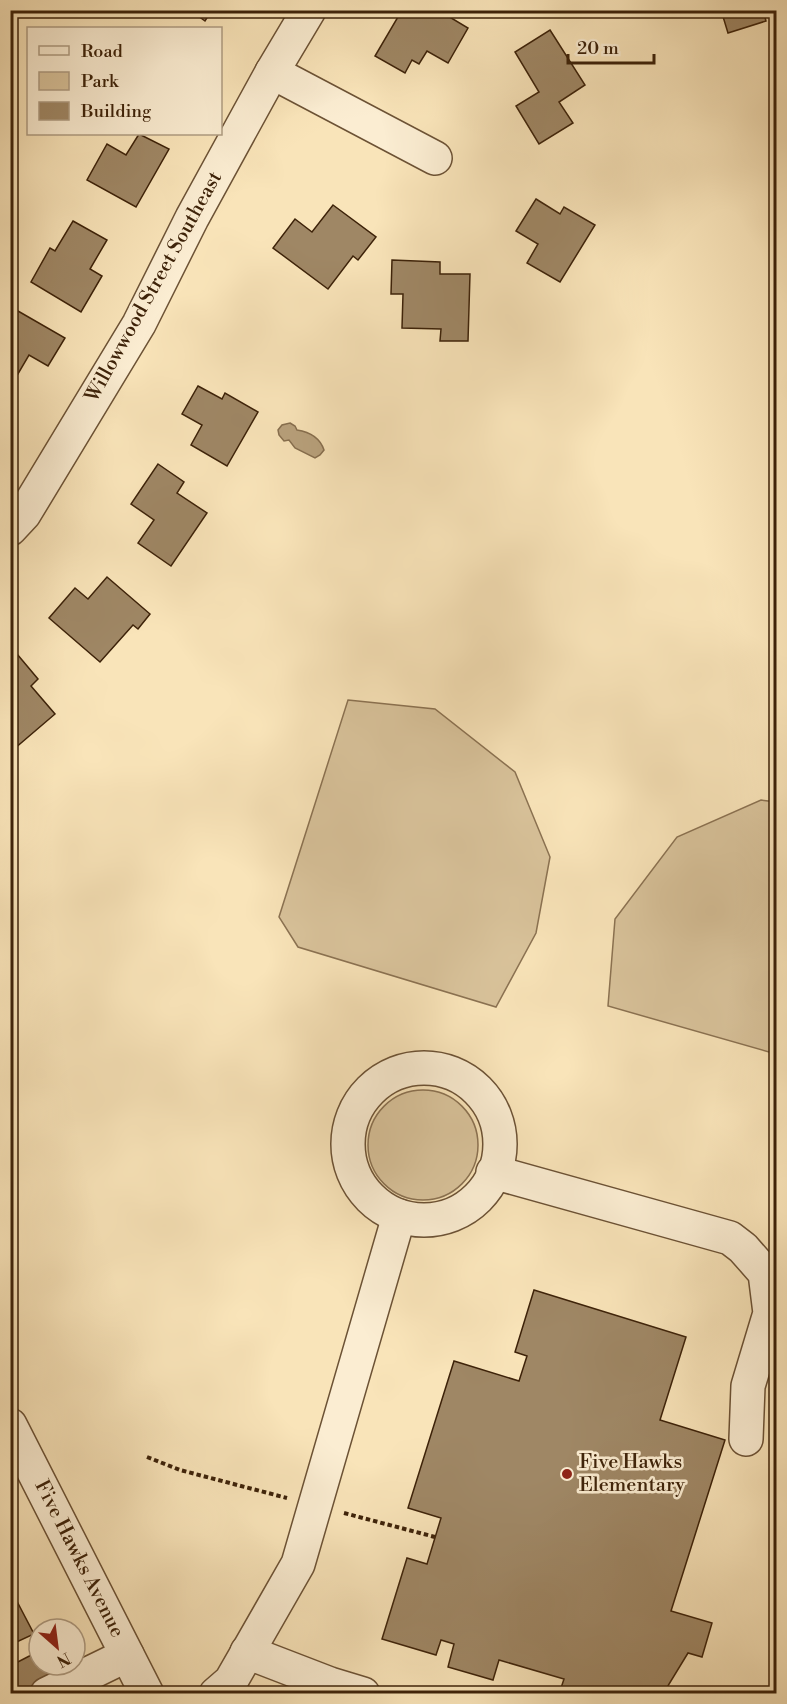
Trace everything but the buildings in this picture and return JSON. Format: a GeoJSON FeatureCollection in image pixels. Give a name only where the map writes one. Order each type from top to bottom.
{"type":"FeatureCollection","features":[{"type":"Feature","properties":{"kind":"street","name":"Willowwood Street Southeast"},"geometry":{"type":"LineString","coordinates":[[15,515],[139,324],[192,218],[272,72],[309,10]]}},
{"type":"Feature","properties":{"kind":"street"},"geometry":{"type":"LineString","coordinates":[[272,72],[435,158]]}},
{"type":"Feature","properties":{"kind":"street"},"geometry":{"type":"LineString","coordinates":[[425,1067],[452,1072],[470,1082],[491,1103],[502,1144],[490,1185],[473,1204],[440,1220],[399,1216],[375,1204],[356,1179],[348,1153],[350,1126],[360,1102],[395,1072],[425,1067]]}},
{"type":"Feature","properties":{"kind":"street"},"geometry":{"type":"LineString","coordinates":[[493,1173],[730,1238],[742,1248],[765,1273],[770,1313],[748,1386],[746,1439]]}},
{"type":"Feature","properties":{"kind":"street"},"geometry":{"type":"LineString","coordinates":[[228,1689],[298,1564],[399,1216]]}},
{"type":"Feature","properties":{"kind":"street","name":"Five Hawks Avenue"},"geometry":{"type":"LineString","coordinates":[[10,1425],[147,1694]]}},
{"type":"Feature","properties":{"kind":"street"},"geometry":{"type":"LineString","coordinates":[[247,1652],[330,1684],[363,1694]]}},
{"type":"Feature","properties":{"kind":"street"},"geometry":{"type":"LineString","coordinates":[[47,1694],[127,1655]]}},
{"type":"Feature","properties":{"kind":"green space"},"geometry":{"type":"Polygon","coordinates":[[[348,700],[435,709],[515,772],[550,857],[536,933],[496,1007],[298,947],[279,917],[348,700]]]}},
{"type":"Feature","properties":{"kind":"green space"},"geometry":{"type":"Polygon","coordinates":[[[761,800],[776,802],[776,1054],[608,1006],[615,919],[677,837],[761,800]]]}},
{"type":"Feature","properties":{"kind":"green space"},"geometry":{"type":"Polygon","coordinates":[[[423,1090],[444,1094],[462,1106],[474,1124],[478,1145],[474,1166],[462,1184],[444,1196],[423,1200],[402,1196],[384,1184],[372,1166],[368,1145],[372,1124],[384,1106],[402,1094],[423,1090]]]}},
{"type":"Feature","properties":{"kind":"shaded area"},"geometry":{"type":"Polygon","coordinates":[[[290,423],[297,430],[306,432],[317,439],[324,450],[320,455],[315,458],[295,448],[289,440],[284,441],[278,430],[282,425],[290,423]]]}},
{"type":"Feature","properties":{"kind":"place","name":"Five Hawks Elementary"},"geometry":{"type":"Point","coordinates":[567,1474]}}]}
